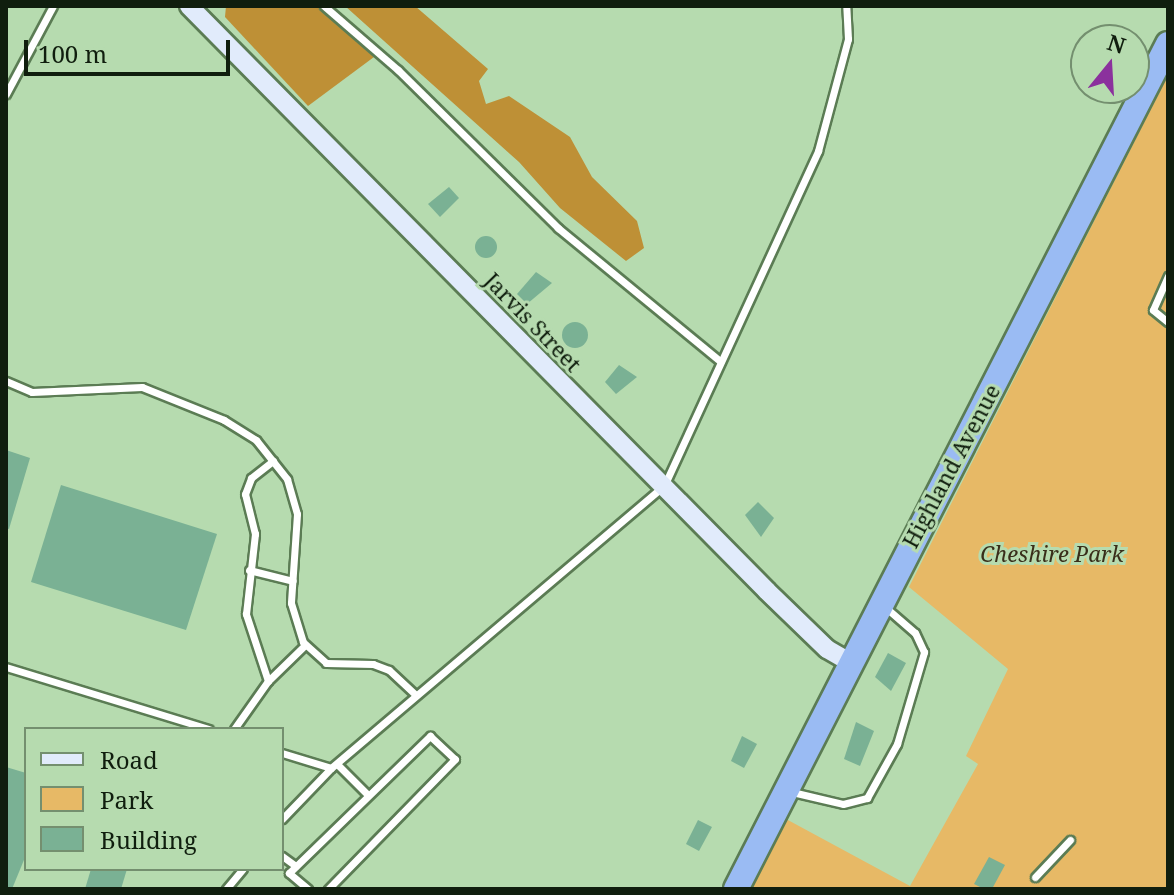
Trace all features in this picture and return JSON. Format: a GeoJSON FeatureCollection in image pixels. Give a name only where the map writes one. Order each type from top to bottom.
{"type":"FeatureCollection","features":[{"type":"Feature","properties":{"kind":"highway","name":"Highland Avenue"},"geometry":{"type":"LineString","coordinates":[[736,889],[1168,44]]}},
{"type":"Feature","properties":{"kind":"street","name":"Jarvis Street"},"geometry":{"type":"LineString","coordinates":[[189,6],[816,639],[851,663]]}},
{"type":"Feature","properties":{"kind":"lane"},"geometry":{"type":"LineString","coordinates":[[6,94],[53,6]]}},
{"type":"Feature","properties":{"kind":"lane"},"geometry":{"type":"LineString","coordinates":[[324,6],[398,70],[558,228],[720,361]]}},
{"type":"Feature","properties":{"kind":"lane"},"geometry":{"type":"LineString","coordinates":[[284,817],[334,766],[664,486],[818,151],[848,39],[846,6]]}},
{"type":"Feature","properties":{"kind":"lane"},"geometry":{"type":"LineString","coordinates":[[1168,276],[1153,310],[1168,322]]}},
{"type":"Feature","properties":{"kind":"lane"},"geometry":{"type":"LineString","coordinates":[[6,381],[32,392],[142,387],[224,420],[256,440],[287,479],[297,514],[291,603],[305,645],[326,663],[373,664],[389,670],[416,695]]}},
{"type":"Feature","properties":{"kind":"lane"},"geometry":{"type":"LineString","coordinates":[[268,681],[246,614],[255,534],[245,487],[273,461]]}},
{"type":"Feature","properties":{"kind":"lane"},"geometry":{"type":"LineString","coordinates":[[249,570],[293,581]]}},
{"type":"Feature","properties":{"kind":"lane"},"geometry":{"type":"LineString","coordinates":[[786,790],[821,801],[856,802],[875,787],[897,744],[924,652],[915,633],[880,604]]}},
{"type":"Feature","properties":{"kind":"lane"},"geometry":{"type":"LineString","coordinates":[[235,727],[268,681],[305,645]]}},
{"type":"Feature","properties":{"kind":"lane"},"geometry":{"type":"LineString","coordinates":[[6,667],[202,727]]}},
{"type":"Feature","properties":{"kind":"lane"},"geometry":{"type":"LineString","coordinates":[[308,889],[289,873],[366,793],[430,736],[455,759],[328,889]]}},
{"type":"Feature","properties":{"kind":"lane"},"geometry":{"type":"LineString","coordinates":[[284,754],[334,766],[366,793]]}},
{"type":"Feature","properties":{"kind":"lane"},"geometry":{"type":"LineString","coordinates":[[1035,877],[1070,840]]}},
{"type":"Feature","properties":{"kind":"lane"},"geometry":{"type":"LineString","coordinates":[[284,857],[296,866]]}},
{"type":"Feature","properties":{"kind":"lane"},"geometry":{"type":"LineString","coordinates":[[226,889],[241,871]]}},
{"type":"Feature","properties":{"kind":"green space","name":"Cheshire Park"},"geometry":{"type":"Polygon","coordinates":[[[1168,75],[1168,889],[750,889],[786,819],[910,886],[978,764],[966,756],[1008,669],[909,587],[1168,75]]]}},
{"type":"Feature","properties":{"kind":"shaded area"},"geometry":{"type":"Polygon","coordinates":[[[226,6],[319,6],[374,57],[308,106],[225,17],[226,6]]]}},
{"type":"Feature","properties":{"kind":"shaded area"},"geometry":{"type":"Polygon","coordinates":[[[345,6],[415,6],[488,69],[479,81],[486,104],[509,96],[570,137],[592,177],[637,221],[644,248],[626,261],[560,208],[519,162],[345,6]]]}},
{"type":"Feature","properties":{"kind":"building"},"geometry":{"type":"Polygon","coordinates":[[[449,187],[459,198],[440,217],[428,204],[449,187]]]}},
{"type":"Feature","properties":{"kind":"building"},"geometry":{"type":"Polygon","coordinates":[[[486,236],[494,239],[497,247],[494,255],[486,258],[478,255],[475,247],[478,239],[486,236]]]}},
{"type":"Feature","properties":{"kind":"building"},"geometry":{"type":"Polygon","coordinates":[[[536,272],[552,283],[527,304],[517,294],[536,272]]]}},
{"type":"Feature","properties":{"kind":"building"},"geometry":{"type":"Polygon","coordinates":[[[575,322],[584,326],[588,335],[584,344],[575,348],[566,344],[562,335],[566,326],[575,322]]]}},
{"type":"Feature","properties":{"kind":"building"},"geometry":{"type":"Polygon","coordinates":[[[619,365],[637,377],[616,394],[605,382],[619,365]]]}},
{"type":"Feature","properties":{"kind":"building"},"geometry":{"type":"Polygon","coordinates":[[[6,450],[30,458],[9,529],[6,528],[6,450]]]}},
{"type":"Feature","properties":{"kind":"building"},"geometry":{"type":"Polygon","coordinates":[[[61,485],[217,534],[186,630],[31,582],[61,485]]]}},
{"type":"Feature","properties":{"kind":"building"},"geometry":{"type":"Polygon","coordinates":[[[758,502],[774,518],[761,537],[745,515],[758,502]]]}},
{"type":"Feature","properties":{"kind":"building"},"geometry":{"type":"Polygon","coordinates":[[[888,653],[906,663],[891,691],[875,677],[888,653]]]}},
{"type":"Feature","properties":{"kind":"building"},"geometry":{"type":"Polygon","coordinates":[[[856,722],[874,731],[860,766],[844,759],[856,722]]]}},
{"type":"Feature","properties":{"kind":"building"},"geometry":{"type":"Polygon","coordinates":[[[742,736],[757,744],[744,768],[731,761],[742,736]]]}},
{"type":"Feature","properties":{"kind":"building"},"geometry":{"type":"Polygon","coordinates":[[[6,767],[24,772],[24,860],[12,889],[6,889],[6,767]]]}},
{"type":"Feature","properties":{"kind":"building"},"geometry":{"type":"Polygon","coordinates":[[[698,820],[712,827],[699,851],[686,844],[698,820]]]}},
{"type":"Feature","properties":{"kind":"building"},"geometry":{"type":"Polygon","coordinates":[[[989,857],[1005,865],[992,889],[984,889],[974,884],[989,857]]]}},
{"type":"Feature","properties":{"kind":"building"},"geometry":{"type":"Polygon","coordinates":[[[90,871],[126,871],[121,889],[85,889],[90,871]]]}}]}
